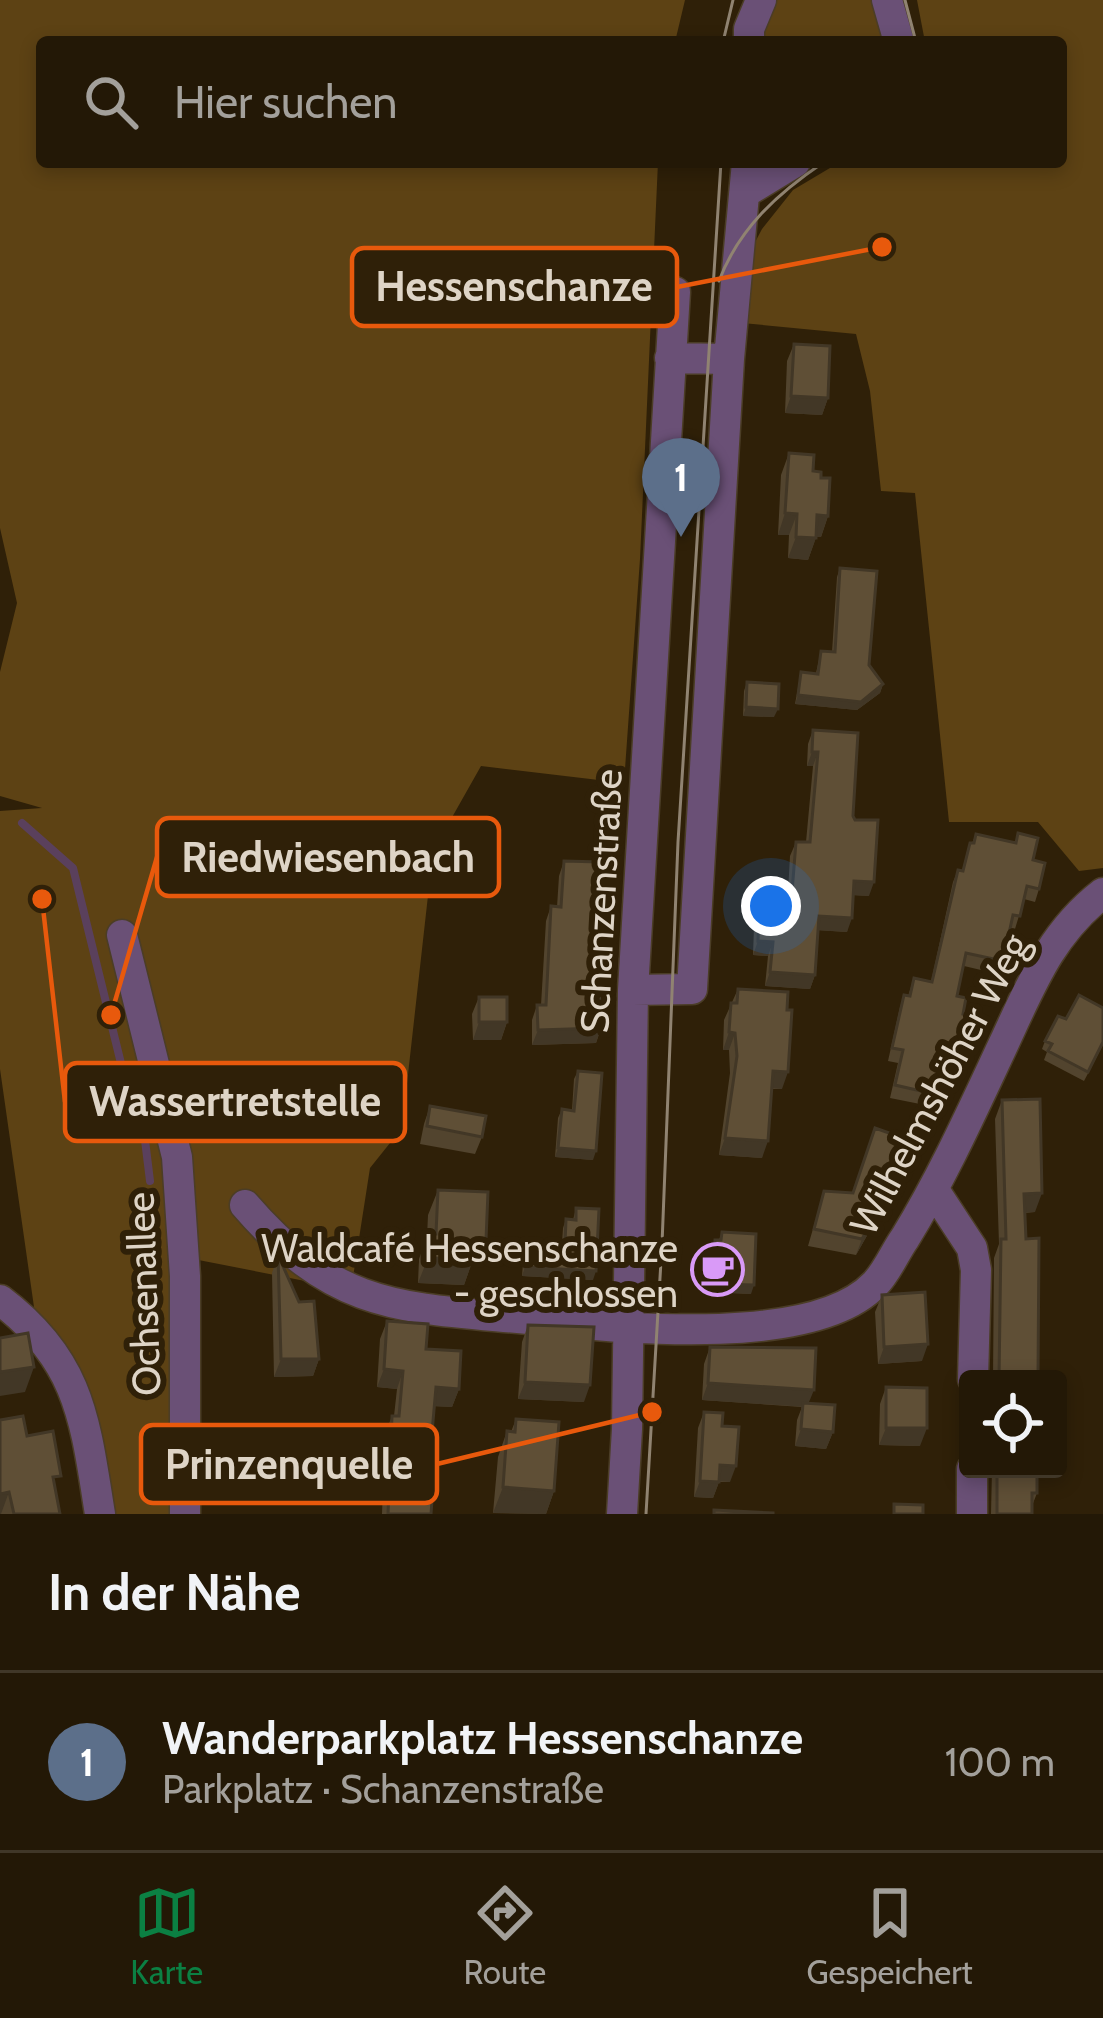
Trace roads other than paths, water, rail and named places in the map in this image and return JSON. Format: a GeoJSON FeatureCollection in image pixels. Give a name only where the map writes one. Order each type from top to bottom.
{"type":"FeatureCollection","features":[{"type":"Feature","properties":{"kind":"street"},"geometry":{"type":"LineString","coordinates":[[748,36],[761,0]]}},
{"type":"Feature","properties":{"kind":"street"},"geometry":{"type":"LineString","coordinates":[[887,0],[897,36]]}},
{"type":"Feature","properties":{"kind":"street"},"geometry":{"type":"LineString","coordinates":[[633,990],[692,989],[729,359],[747,177],[776,168]]}},
{"type":"Feature","properties":{"kind":"street","name":"Schanzenstraße"},"geometry":{"type":"LineString","coordinates":[[622,1514],[633,990],[675,292]]}},
{"type":"Feature","properties":{"kind":"street"},"geometry":{"type":"LineString","coordinates":[[670,358],[729,359]]}},
{"type":"Feature","properties":{"kind":"street","name":"Wilhelmshöher Weg"},"geometry":{"type":"LineString","coordinates":[[245,1205],[268,1232],[315,1270],[353,1293],[392,1305],[627,1328],[762,1326],[844,1307],[876,1283],[934,1190],[1037,973],[1074,916],[1103,893]]}},
{"type":"Feature","properties":{"kind":"street","name":"Ochsenallee"},"geometry":{"type":"LineString","coordinates":[[122,934],[177,1157],[185,1276],[185,1514]]}},
{"type":"Feature","properties":{"kind":"street"},"geometry":{"type":"LineString","coordinates":[[934,1190],[972,1248],[976,1270],[974,1370]]}},
{"type":"Feature","properties":{"kind":"street"},"geometry":{"type":"LineString","coordinates":[[0,1300],[50,1350],[81,1405],[100,1514]]}},
{"type":"Feature","properties":{"kind":"street"},"geometry":{"type":"LineString","coordinates":[[972,1478],[972,1514]]}},
{"type":"Feature","properties":{"kind":"waterway"},"geometry":{"type":"LineString","coordinates":[[22,823],[73,868],[130,1100],[144,1132],[150,1181]]}},
{"type":"Feature","properties":{"kind":"tram line"},"geometry":{"type":"LineString","coordinates":[[724,36],[733,0]]}},
{"type":"Feature","properties":{"kind":"tram line"},"geometry":{"type":"LineString","coordinates":[[905,0],[914,36]]}},
{"type":"Feature","properties":{"kind":"tram line"},"geometry":{"type":"LineString","coordinates":[[646,1514],[678,842],[721,168]]}},
{"type":"Feature","properties":{"kind":"tram line"},"geometry":{"type":"LineString","coordinates":[[719,281],[749,228],[816,168]]}},
{"type":"Feature","properties":{"kind":"place","name":"Hessenschanze"},"geometry":{"type":"Point","coordinates":[882,247]}},
{"type":"Feature","properties":{"kind":"place","name":"Wanderparkplatz Hessenschanze"},"geometry":{"type":"Point","coordinates":[681,537]}},
{"type":"Feature","properties":{"kind":"place","name":"Wassertretstelle"},"geometry":{"type":"Point","coordinates":[42,899]}},
{"type":"Feature","properties":{"kind":"place","name":"Riedwiesenbach"},"geometry":{"type":"Point","coordinates":[111,1015]}},
{"type":"Feature","properties":{"kind":"place","name":"Waldcafé Hessenschanze - geschlossen"},"geometry":{"type":"Point","coordinates":[717,1270]}},
{"type":"Feature","properties":{"kind":"place","name":"Prinzenquelle"},"geometry":{"type":"Point","coordinates":[652,1412]}}]}
